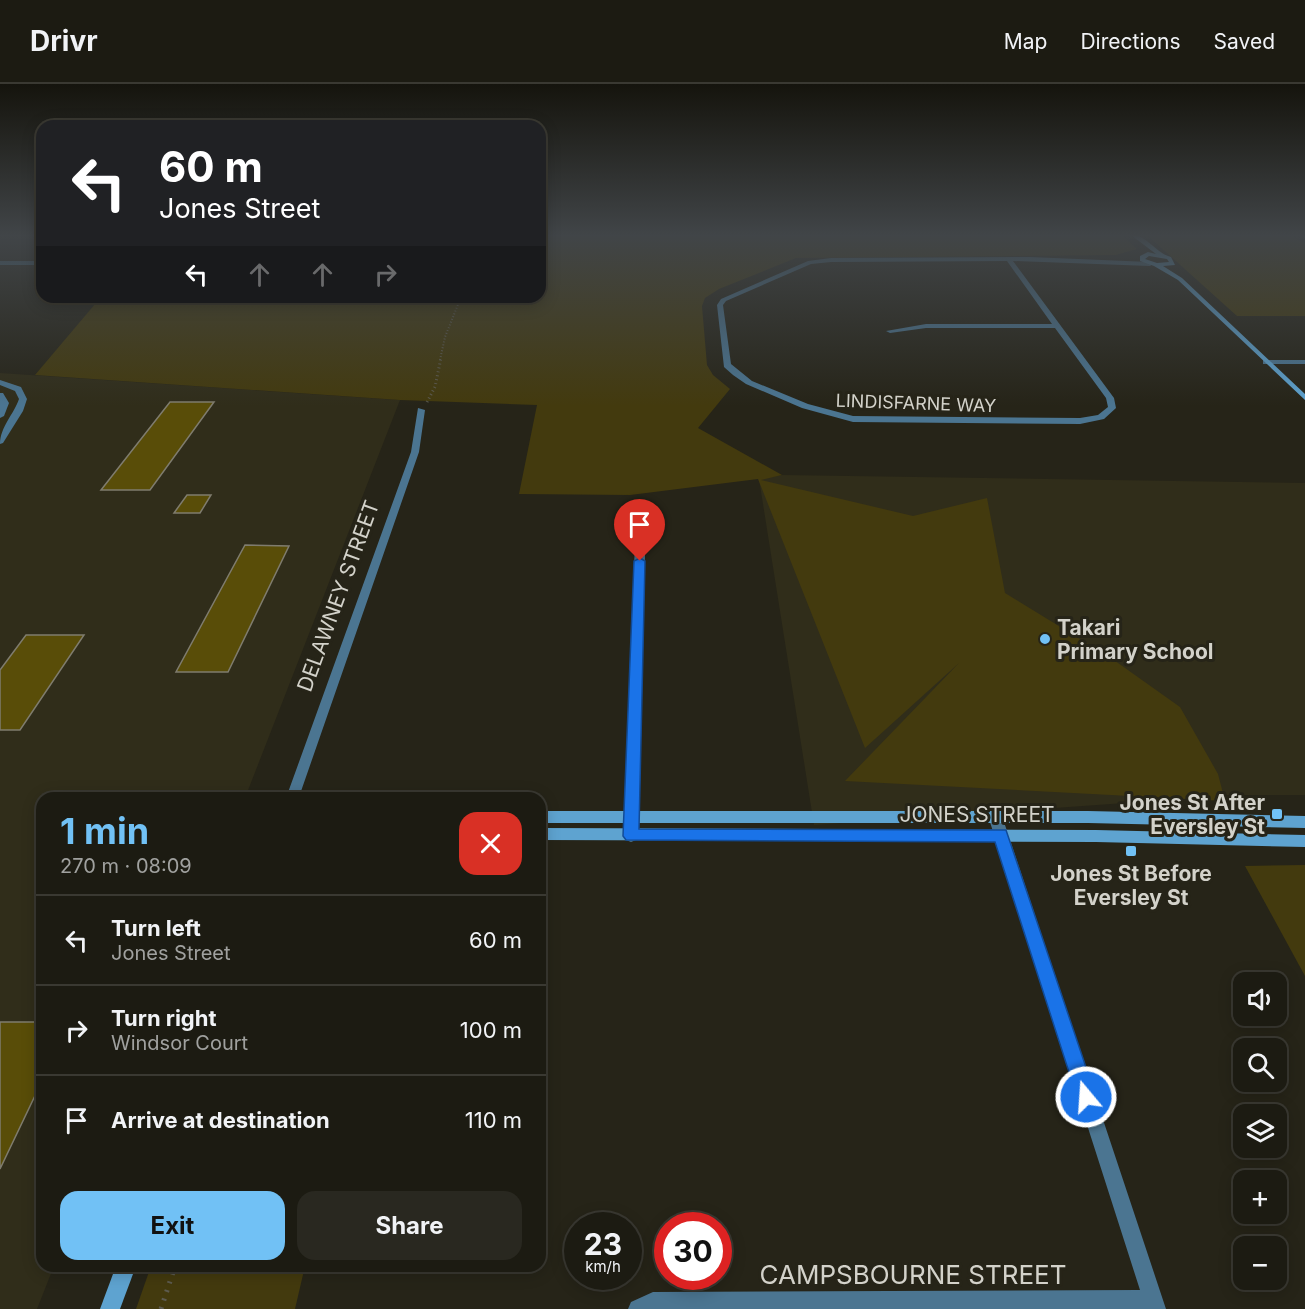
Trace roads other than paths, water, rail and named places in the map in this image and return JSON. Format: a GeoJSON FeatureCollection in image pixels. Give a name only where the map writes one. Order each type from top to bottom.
{"type":"FeatureCollection","features":[{"type":"Feature","properties":{"kind":"street","name":"LINDISFARNE WAY"},"geometry":{"type":"LineString","coordinates":[[741,292],[723,300],[720,305],[727,365],[732,373],[816,412],[853,419],[1080,421],[1101,417],[1112,408],[1110,398],[1032,292]]}},
{"type":"Feature","properties":{"kind":"street"},"geometry":{"type":"LineString","coordinates":[[1194,292],[1305,398]]}},
{"type":"Feature","properties":{"kind":"street"},"geometry":{"type":"LineString","coordinates":[[890,331],[926,326],[1057,326]]}},
{"type":"Feature","properties":{"kind":"street"},"geometry":{"type":"LineString","coordinates":[[1266,362],[1305,362]]}},
{"type":"Feature","properties":{"kind":"street"},"geometry":{"type":"LineString","coordinates":[[0,382],[18,389],[23,399],[0,441]]}},
{"type":"Feature","properties":{"kind":"street"},"geometry":{"type":"LineString","coordinates":[[0,395],[5,403],[0,416]]}},
{"type":"Feature","properties":{"kind":"street","name":"DELAWNEY STREET"},"geometry":{"type":"LineString","coordinates":[[297,792],[416,452],[421,410]]}},
{"type":"Feature","properties":{"kind":"street"},"geometry":{"type":"LineString","coordinates":[[631,836],[641,515]]}},
{"type":"Feature","properties":{"kind":"street","name":"JONES STREET"},"geometry":{"type":"LineString","coordinates":[[546,817],[919,816],[998,827],[1088,817],[1305,822]]}},
{"type":"Feature","properties":{"kind":"street"},"geometry":{"type":"LineString","coordinates":[[998,827],[1154,1304]]}},
{"type":"Feature","properties":{"kind":"street","name":"JONES STREET"},"geometry":{"type":"LineString","coordinates":[[546,834],[631,836],[998,827],[1305,841]]}},
{"type":"Feature","properties":{"kind":"street"},"geometry":{"type":"LineString","coordinates":[[110,1309],[124,1272]]}},
{"type":"Feature","properties":{"kind":"street","name":"CAMPSBOURNE STREET"},"geometry":{"type":"LineString","coordinates":[[638,1309],[653,1302],[1154,1304]]}},
{"type":"Feature","properties":{"kind":"place","name":"Takari Primary School"},"geometry":{"type":"Point","coordinates":[1045,639]}},
{"type":"Feature","properties":{"kind":"place","name":"Jones St After Eversley St"},"geometry":{"type":"Point","coordinates":[1277,814]}},
{"type":"Feature","properties":{"kind":"place","name":"Jones St Before Eversley St"},"geometry":{"type":"Point","coordinates":[1131,851]}}]}
